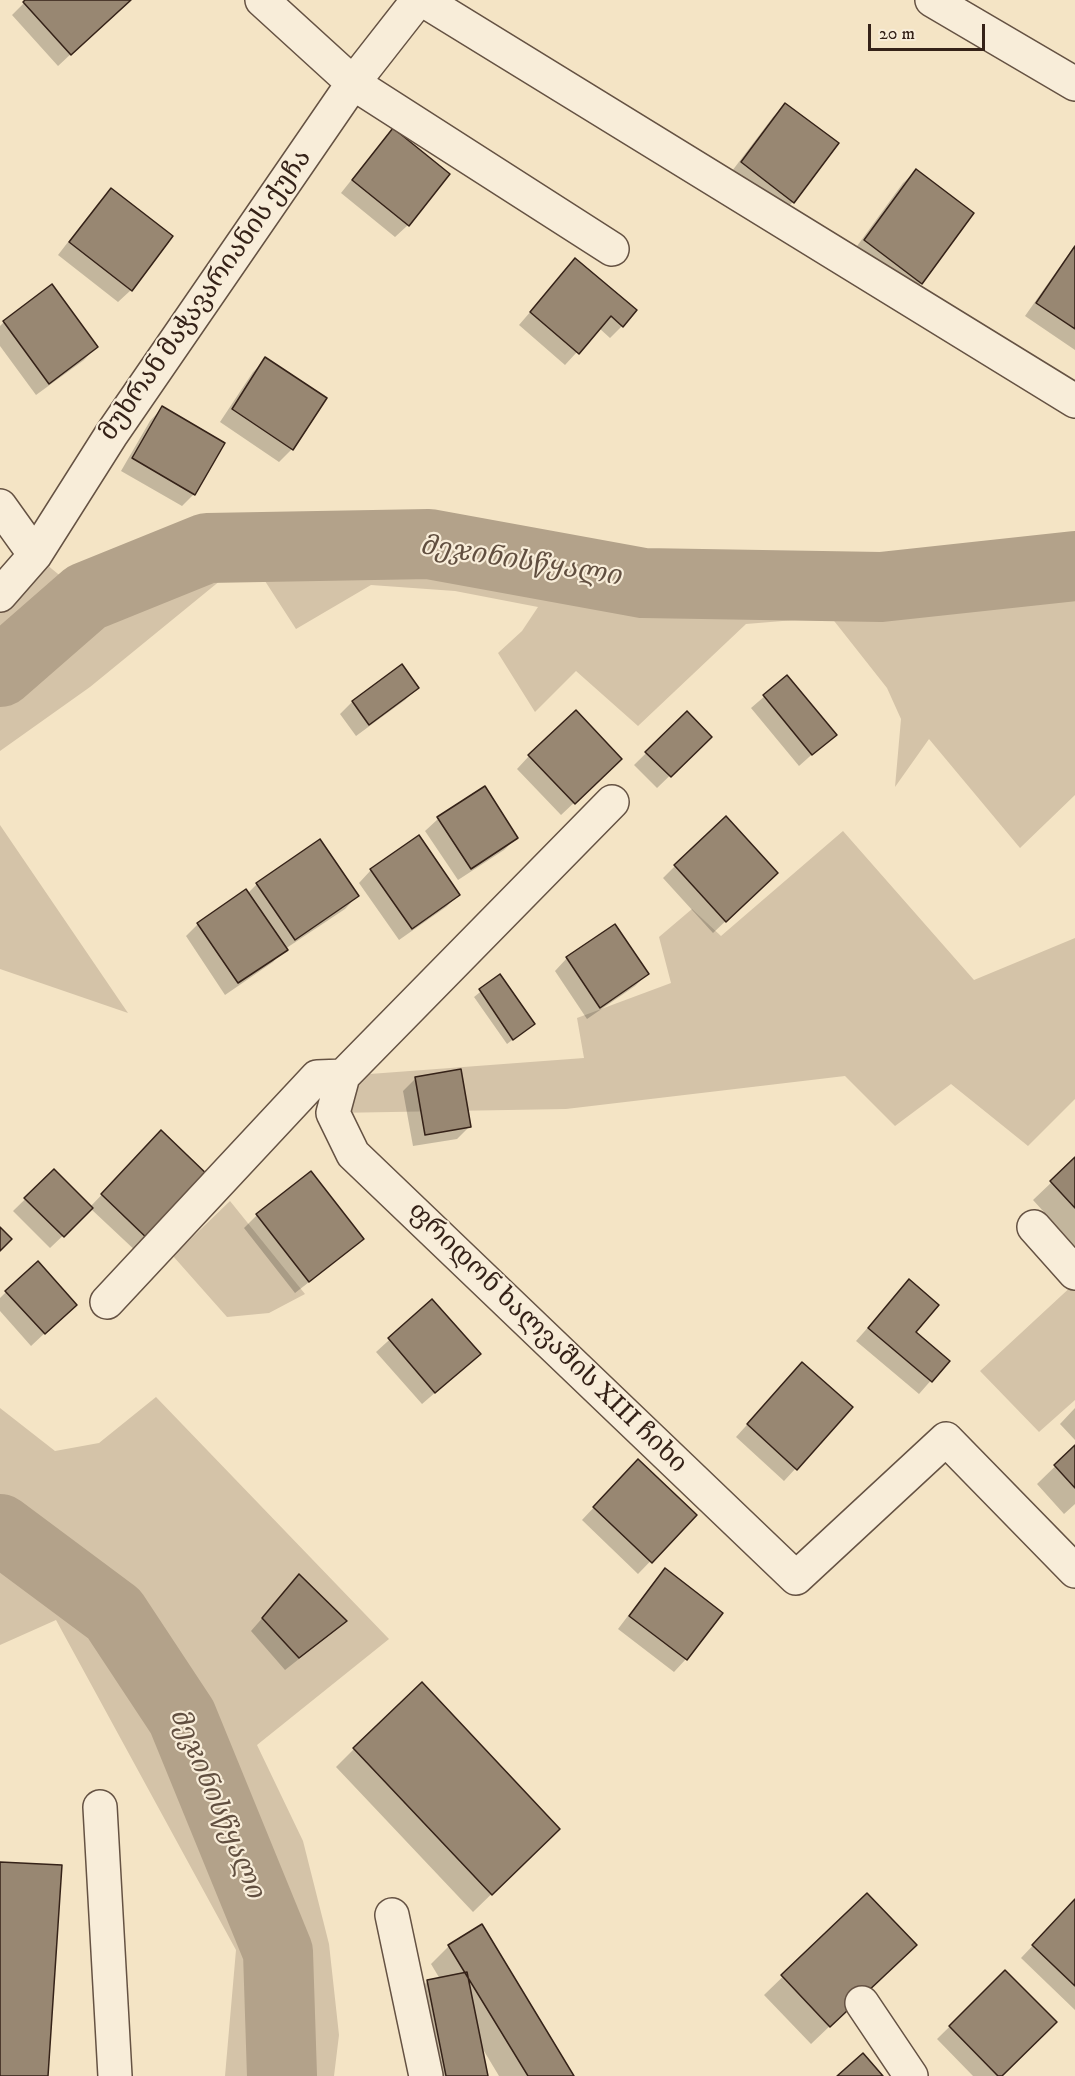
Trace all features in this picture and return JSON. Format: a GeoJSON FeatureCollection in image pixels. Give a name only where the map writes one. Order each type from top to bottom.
{"type":"FeatureCollection","features":[{"type":"Feature","properties":{"kind":"street"},"geometry":{"type":"LineString","coordinates":[[262,0],[353,83],[612,249]]}},
{"type":"Feature","properties":{"kind":"street","name":"მუხრან მაჭავარიანის ქუჩა"},"geometry":{"type":"LineString","coordinates":[[0,596],[35,555],[111,435],[353,83],[418,0]]}},
{"type":"Feature","properties":{"kind":"street"},"geometry":{"type":"LineString","coordinates":[[423,0],[1075,401]]}},
{"type":"Feature","properties":{"kind":"street"},"geometry":{"type":"LineString","coordinates":[[932,0],[1075,84]]}},
{"type":"Feature","properties":{"kind":"street"},"geometry":{"type":"LineString","coordinates":[[0,506],[35,555]]}},
{"type":"Feature","properties":{"kind":"street","name":"ფრიდონ ხალვაშის XIII ჩიხი"},"geometry":{"type":"LineString","coordinates":[[612,802],[330,1076],[333,1113],[353,1154],[796,1578],[946,1439],[1075,1571]]}},
{"type":"Feature","properties":{"kind":"street"},"geometry":{"type":"LineString","coordinates":[[107,1302],[330,1076]]}},
{"type":"Feature","properties":{"kind":"street"},"geometry":{"type":"LineString","coordinates":[[1034,1227],[1075,1273]]}},
{"type":"Feature","properties":{"kind":"street"},"geometry":{"type":"LineString","coordinates":[[100,1807],[116,2076]]}},
{"type":"Feature","properties":{"kind":"street"},"geometry":{"type":"LineString","coordinates":[[393,1915],[426,2076]]}},
{"type":"Feature","properties":{"kind":"street"},"geometry":{"type":"LineString","coordinates":[[862,2003],[911,2076]]}},
{"type":"Feature","properties":{"kind":"shaded area"},"geometry":{"type":"Polygon","coordinates":[[[429,544],[643,583],[881,587],[1075,566],[1075,795],[1020,848],[929,739],[895,787],[901,719],[887,688],[831,617],[746,624],[638,726],[576,671],[535,712],[498,653],[522,631],[538,607],[455,591],[371,585],[296,629],[265,581],[221,580],[90,687],[0,751],[0,595],[35,555],[86,597],[207,548],[429,544]]]}},
{"type":"Feature","properties":{"kind":"shaded area"},"geometry":{"type":"Polygon","coordinates":[[[0,825],[128,1013],[0,969],[0,825]]]}},
{"type":"Feature","properties":{"kind":"shaded area"},"geometry":{"type":"Polygon","coordinates":[[[843,831],[974,980],[1075,938],[1075,1099],[1028,1146],[951,1084],[895,1126],[845,1076],[566,1109],[333,1113],[343,1076],[584,1058],[577,1018],[671,983],[659,937],[692,909],[721,936],[843,831]]]}},
{"type":"Feature","properties":{"kind":"shaded area"},"geometry":{"type":"Polygon","coordinates":[[[230,1201],[305,1294],[269,1313],[227,1317],[173,1256],[230,1201]]]}},
{"type":"Feature","properties":{"kind":"shaded area"},"geometry":{"type":"Polygon","coordinates":[[[1075,1283],[1075,1400],[1039,1432],[980,1371],[1075,1283]]]}},
{"type":"Feature","properties":{"kind":"shaded area"},"geometry":{"type":"Polygon","coordinates":[[[156,1397],[389,1639],[257,1745],[303,1841],[329,1944],[339,2035],[334,2076],[225,2076],[236,1950],[56,1620],[0,1645],[0,1408],[55,1451],[99,1443],[156,1397]]]}},
{"type":"Feature","properties":{"kind":"building"},"geometry":{"type":"Polygon","coordinates":[[[25,0],[131,0],[71,55],[23,2],[25,0]]]}},
{"type":"Feature","properties":{"kind":"building"},"geometry":{"type":"Polygon","coordinates":[[[785,103],[839,143],[794,203],[741,162],[785,103]]]}},
{"type":"Feature","properties":{"kind":"building"},"geometry":{"type":"Polygon","coordinates":[[[393,128],[450,174],[409,226],[352,180],[393,128]]]}},
{"type":"Feature","properties":{"kind":"building"},"geometry":{"type":"Polygon","coordinates":[[[916,169],[974,213],[922,284],[864,240],[916,169]]]}},
{"type":"Feature","properties":{"kind":"building"},"geometry":{"type":"Polygon","coordinates":[[[111,188],[173,236],[132,291],[69,242],[111,188]]]}},
{"type":"Feature","properties":{"kind":"building"},"geometry":{"type":"Polygon","coordinates":[[[1075,246],[1075,329],[1036,303],[1075,246]]]}},
{"type":"Feature","properties":{"kind":"building"},"geometry":{"type":"Polygon","coordinates":[[[575,258],[637,310],[623,327],[611,316],[579,354],[530,312],[575,258]]]}},
{"type":"Feature","properties":{"kind":"building"},"geometry":{"type":"Polygon","coordinates":[[[52,284],[98,347],[49,384],[3,321],[52,284]]]}},
{"type":"Feature","properties":{"kind":"building"},"geometry":{"type":"Polygon","coordinates":[[[265,357],[327,398],[293,450],[232,409],[265,357]]]}},
{"type":"Feature","properties":{"kind":"building"},"geometry":{"type":"Polygon","coordinates":[[[162,406],[225,443],[195,495],[132,458],[162,406]]]}},
{"type":"Feature","properties":{"kind":"building"},"geometry":{"type":"Polygon","coordinates":[[[402,664],[419,688],[369,725],[352,701],[402,664]]]}},
{"type":"Feature","properties":{"kind":"building"},"geometry":{"type":"Polygon","coordinates":[[[787,675],[837,735],[812,755],[763,695],[787,675]]]}},
{"type":"Feature","properties":{"kind":"building"},"geometry":{"type":"Polygon","coordinates":[[[576,710],[622,759],[575,804],[528,755],[576,710]]]}},
{"type":"Feature","properties":{"kind":"building"},"geometry":{"type":"Polygon","coordinates":[[[687,711],[712,737],[671,777],[645,752],[687,711]]]}},
{"type":"Feature","properties":{"kind":"building"},"geometry":{"type":"Polygon","coordinates":[[[485,786],[518,838],[471,869],[437,817],[485,786]]]}},
{"type":"Feature","properties":{"kind":"building"},"geometry":{"type":"Polygon","coordinates":[[[726,816],[778,873],[726,922],[674,865],[726,816]]]}},
{"type":"Feature","properties":{"kind":"building"},"geometry":{"type":"Polygon","coordinates":[[[419,835],[460,895],[412,929],[370,869],[419,835]]]}},
{"type":"Feature","properties":{"kind":"building"},"geometry":{"type":"Polygon","coordinates":[[[320,839],[359,896],[295,940],[256,883],[320,839]]]}},
{"type":"Feature","properties":{"kind":"building"},"geometry":{"type":"Polygon","coordinates":[[[246,889],[288,950],[238,983],[197,923],[246,889]]]}},
{"type":"Feature","properties":{"kind":"building"},"geometry":{"type":"Polygon","coordinates":[[[615,924],[649,974],[600,1008],[566,957],[615,924]]]}},
{"type":"Feature","properties":{"kind":"building"},"geometry":{"type":"Polygon","coordinates":[[[500,974],[535,1024],[513,1040],[479,989],[500,974]]]}},
{"type":"Feature","properties":{"kind":"building"},"geometry":{"type":"Polygon","coordinates":[[[461,1069],[471,1127],[425,1135],[415,1077],[461,1069]]]}},
{"type":"Feature","properties":{"kind":"building"},"geometry":{"type":"Polygon","coordinates":[[[161,1130],[213,1180],[152,1243],[101,1194],[161,1130]]]}},
{"type":"Feature","properties":{"kind":"building"},"geometry":{"type":"Polygon","coordinates":[[[1075,1157],[1075,1208],[1050,1181],[1075,1157]]]}},
{"type":"Feature","properties":{"kind":"building"},"geometry":{"type":"Polygon","coordinates":[[[54,1169],[93,1208],[64,1237],[24,1198],[54,1169]]]}},
{"type":"Feature","properties":{"kind":"building"},"geometry":{"type":"Polygon","coordinates":[[[311,1171],[364,1239],[309,1282],[256,1214],[311,1171]]]}},
{"type":"Feature","properties":{"kind":"building"},"geometry":{"type":"Polygon","coordinates":[[[0,1227],[12,1239],[0,1251],[0,1227]]]}},
{"type":"Feature","properties":{"kind":"building"},"geometry":{"type":"Polygon","coordinates":[[[38,1261],[77,1305],[45,1334],[5,1291],[38,1261]]]}},
{"type":"Feature","properties":{"kind":"building"},"geometry":{"type":"Polygon","coordinates":[[[909,1279],[939,1305],[916,1332],[950,1361],[932,1382],[868,1328],[909,1279]]]}},
{"type":"Feature","properties":{"kind":"building"},"geometry":{"type":"Polygon","coordinates":[[[432,1299],[481,1354],[435,1393],[388,1338],[432,1299]]]}},
{"type":"Feature","properties":{"kind":"building"},"geometry":{"type":"Polygon","coordinates":[[[802,1362],[853,1407],[797,1470],[747,1424],[802,1362]]]}},
{"type":"Feature","properties":{"kind":"building"},"geometry":{"type":"Polygon","coordinates":[[[1075,1445],[1075,1488],[1054,1465],[1075,1445]]]}},
{"type":"Feature","properties":{"kind":"building"},"geometry":{"type":"Polygon","coordinates":[[[638,1459],[697,1515],[652,1563],[593,1507],[638,1459]]]}},
{"type":"Feature","properties":{"kind":"building"},"geometry":{"type":"Polygon","coordinates":[[[665,1568],[723,1613],[687,1660],[629,1616],[665,1568]]]}},
{"type":"Feature","properties":{"kind":"building"},"geometry":{"type":"Polygon","coordinates":[[[299,1574],[347,1621],[299,1658],[262,1618],[299,1574]]]}},
{"type":"Feature","properties":{"kind":"building"},"geometry":{"type":"Polygon","coordinates":[[[422,1682],[560,1829],[492,1895],[353,1748],[422,1682]]]}},
{"type":"Feature","properties":{"kind":"building"},"geometry":{"type":"Polygon","coordinates":[[[0,1862],[62,1865],[48,2076],[0,2076],[0,1862]]]}},
{"type":"Feature","properties":{"kind":"building"},"geometry":{"type":"Polygon","coordinates":[[[867,1893],[917,1945],[830,2027],[781,1975],[867,1893]]]}},
{"type":"Feature","properties":{"kind":"building"},"geometry":{"type":"Polygon","coordinates":[[[1075,1899],[1075,1986],[1032,1945],[1075,1899]]]}},
{"type":"Feature","properties":{"kind":"building"},"geometry":{"type":"Polygon","coordinates":[[[482,1924],[574,2076],[528,2076],[448,1945],[482,1924]]]}},
{"type":"Feature","properties":{"kind":"building"},"geometry":{"type":"Polygon","coordinates":[[[1005,1970],[1057,2022],[1002,2076],[998,2076],[949,2026],[1005,1970]]]}},
{"type":"Feature","properties":{"kind":"building"},"geometry":{"type":"Polygon","coordinates":[[[467,1972],[488,2076],[446,2076],[427,1980],[467,1972]]]}},
{"type":"Feature","properties":{"kind":"building"},"geometry":{"type":"Polygon","coordinates":[[[863,2053],[883,2076],[837,2076],[863,2053]]]}},
{"type":"Feature","properties":{"kind":"waterway","name":"მეჯინისწყალი"},"geometry":{"type":"LineString","coordinates":[[0,672],[86,597],[207,548],[429,544],[643,583],[881,587],[1075,566]]}},
{"type":"Feature","properties":{"kind":"waterway","name":"მეჯინისწყალი"},"geometry":{"type":"LineString","coordinates":[[0,1529],[114,1614],[182,1717],[278,1952],[282,2076]]}}]}
